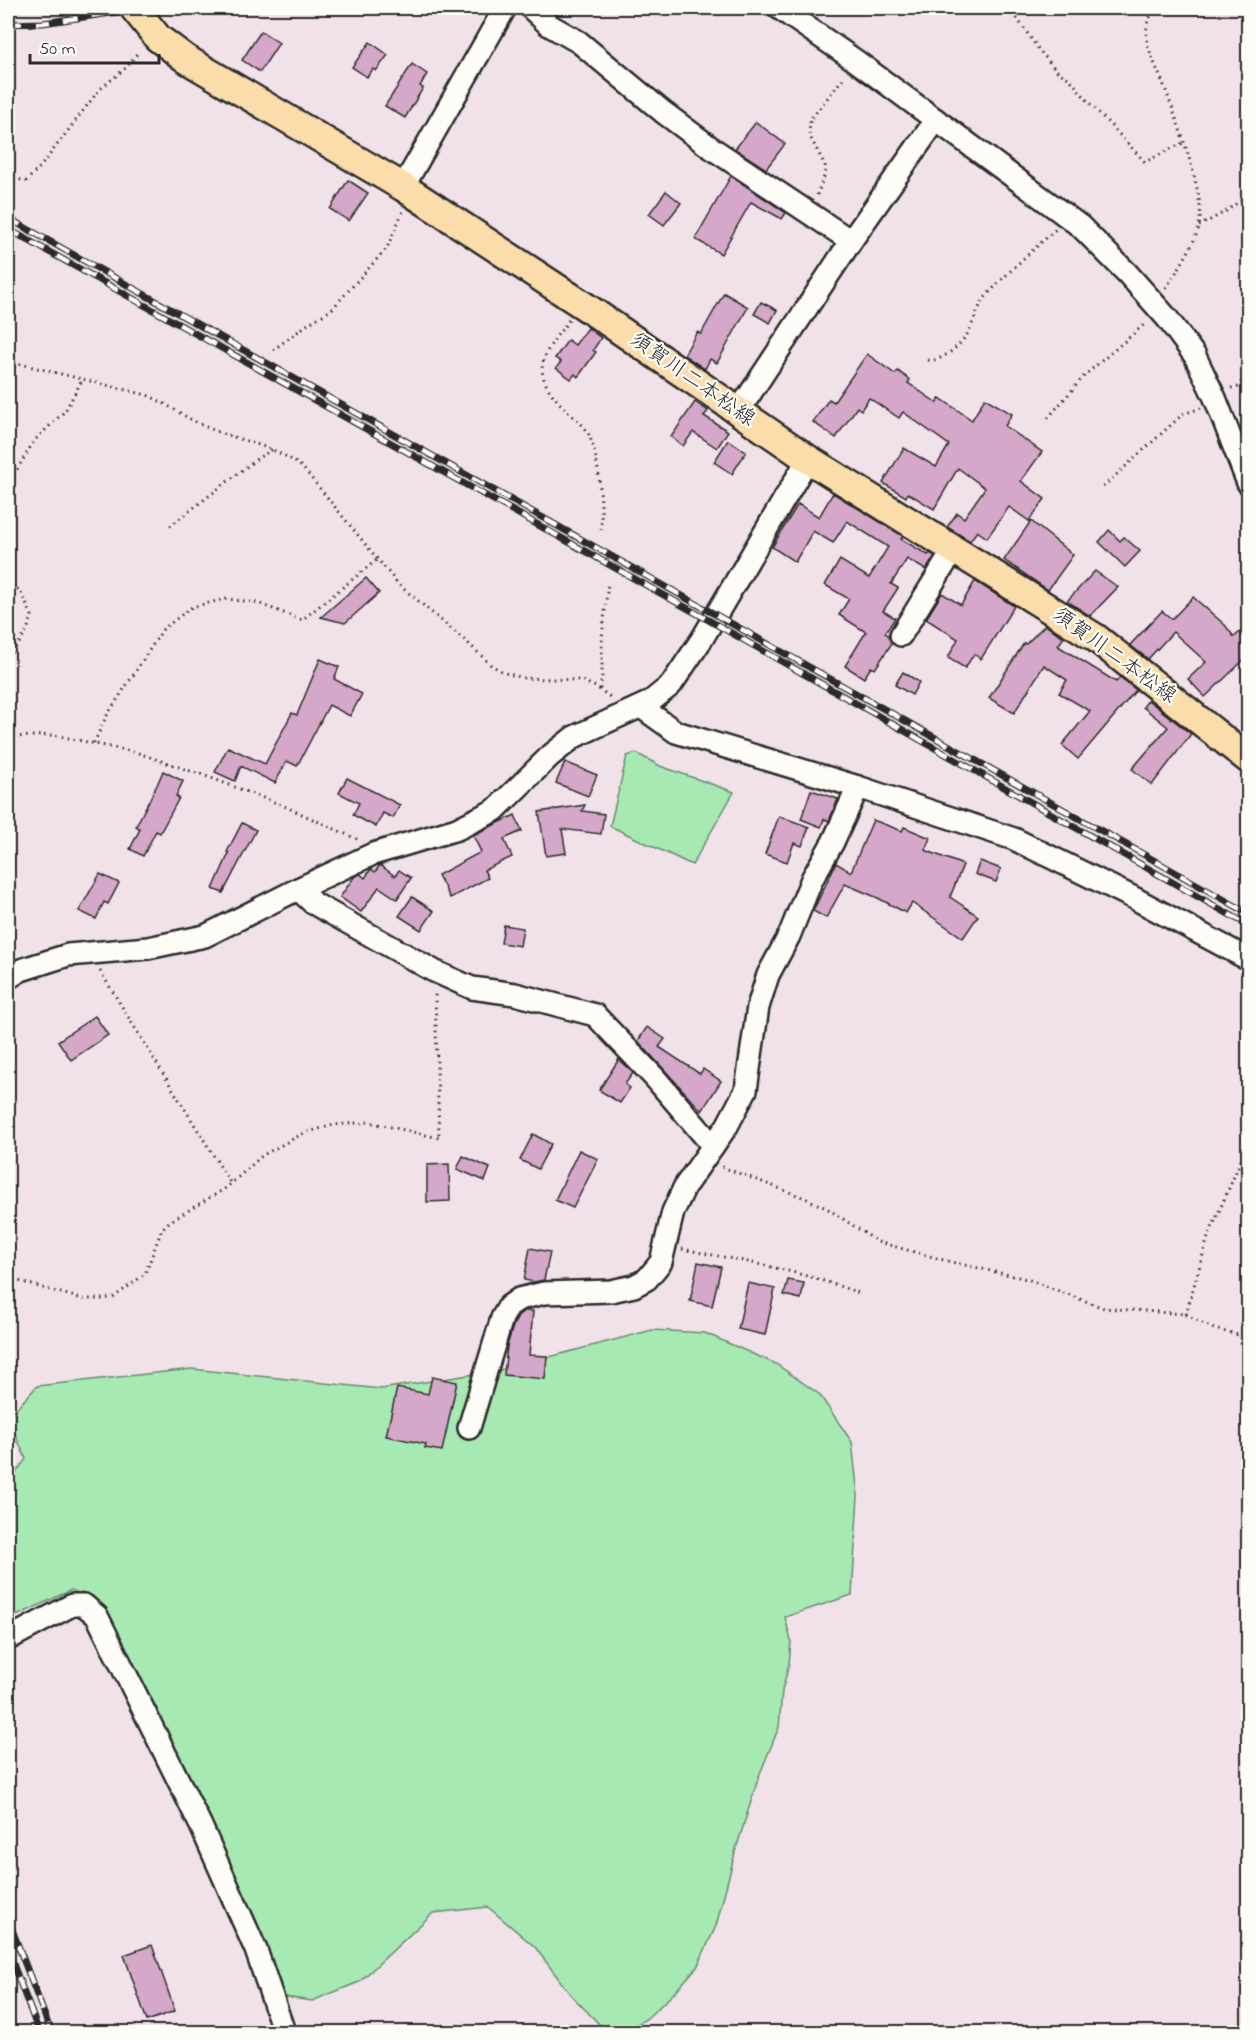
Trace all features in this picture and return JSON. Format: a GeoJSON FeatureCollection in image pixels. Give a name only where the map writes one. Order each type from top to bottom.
{"type":"FeatureCollection","features":[{"type":"Feature","properties":{"kind":"main road","name":"須賀川二本松線"},"geometry":{"type":"LineString","coordinates":[[134,8],[153,33],[186,59],[406,190],[581,304],[808,459],[1096,638],[1248,759]]}},
{"type":"Feature","properties":{"kind":"street"},"geometry":{"type":"LineString","coordinates":[[406,190],[505,8]]}},
{"type":"Feature","properties":{"kind":"street"},"geometry":{"type":"LineString","coordinates":[[531,8],[549,25],[579,42],[701,140],[851,241]]}},
{"type":"Feature","properties":{"kind":"street"},"geometry":{"type":"LineString","coordinates":[[778,8],[856,61],[1093,239],[1158,307],[1195,356],[1215,398],[1248,483]]}},
{"type":"Feature","properties":{"kind":"street"},"geometry":{"type":"LineString","coordinates":[[738,412],[851,241],[936,120]]}},
{"type":"Feature","properties":{"kind":"street"},"geometry":{"type":"LineString","coordinates":[[8,978],[21,970],[68,955],[148,948],[205,936],[378,852],[457,829],[495,810],[550,756],[574,737],[634,710],[661,695],[671,685],[702,639],[808,459]]}},
{"type":"Feature","properties":{"kind":"street"},"geometry":{"type":"LineString","coordinates":[[900,635],[954,549]]}},
{"type":"Feature","properties":{"kind":"street"},"geometry":{"type":"LineString","coordinates":[[634,710],[676,732],[858,787],[1014,838],[1248,959]]}},
{"type":"Feature","properties":{"kind":"street"},"geometry":{"type":"LineString","coordinates":[[469,1428],[498,1329],[509,1306],[519,1299],[544,1293],[610,1291],[634,1286],[647,1279],[661,1262],[673,1212],[681,1195],[727,1126],[746,1090],[758,1007],[768,975],[789,936],[812,879],[833,842],[858,787]]}},
{"type":"Feature","properties":{"kind":"street"},"geometry":{"type":"LineString","coordinates":[[298,889],[314,903],[440,974],[472,988],[515,994],[595,1015],[655,1078],[713,1146]]}},
{"type":"Feature","properties":{"kind":"street"},"geometry":{"type":"LineString","coordinates":[[8,1639],[72,1605],[84,1605],[97,1616],[201,1826],[256,1950],[284,2032]]}},
{"type":"Feature","properties":{"kind":"path"},"geometry":{"type":"LineString","coordinates":[[1010,8],[1038,50],[1058,72],[1070,79],[1146,162],[1183,143]]}},
{"type":"Feature","properties":{"kind":"path"},"geometry":{"type":"LineString","coordinates":[[1048,418],[1085,375],[1158,307],[1199,226],[1201,217],[1195,182],[1171,103],[1149,48],[1146,34],[1152,13],[1159,8]]}},
{"type":"Feature","properties":{"kind":"path"},"geometry":{"type":"LineString","coordinates":[[8,177],[26,181],[41,166],[99,90],[127,67],[153,33]]}},
{"type":"Feature","properties":{"kind":"path"},"geometry":{"type":"LineString","coordinates":[[808,213],[826,171],[809,135],[810,120],[856,61]]}},
{"type":"Feature","properties":{"kind":"path"},"geometry":{"type":"LineString","coordinates":[[273,351],[331,310],[387,249],[406,190]]}},
{"type":"Feature","properties":{"kind":"path"},"geometry":{"type":"LineString","coordinates":[[1199,226],[1225,212],[1248,195]]}},
{"type":"Feature","properties":{"kind":"path"},"geometry":{"type":"LineString","coordinates":[[928,360],[933,362],[943,358],[968,334],[974,316],[987,295],[1068,218]]}},
{"type":"Feature","properties":{"kind":"path"},"geometry":{"type":"LineString","coordinates":[[581,304],[546,351],[542,362],[543,374],[556,399],[584,426],[591,441],[602,499],[601,532]]}},
{"type":"Feature","properties":{"kind":"path"},"geometry":{"type":"LineString","coordinates":[[8,361],[147,395],[162,401],[200,425],[283,453],[303,468],[398,584],[491,665],[505,673],[524,678],[580,680],[600,689],[634,710]]}},
{"type":"Feature","properties":{"kind":"path"},"geometry":{"type":"LineString","coordinates":[[1102,487],[1183,414],[1238,387],[1248,372]]}},
{"type":"Feature","properties":{"kind":"path"},"geometry":{"type":"LineString","coordinates":[[8,485],[33,441],[65,411],[82,380]]}},
{"type":"Feature","properties":{"kind":"path"},"geometry":{"type":"LineString","coordinates":[[170,526],[273,449]]}},
{"type":"Feature","properties":{"kind":"path"},"geometry":{"type":"LineString","coordinates":[[94,744],[106,717],[163,630],[192,607],[225,599],[255,602],[302,620],[378,559]]}},
{"type":"Feature","properties":{"kind":"path"},"geometry":{"type":"LineString","coordinates":[[8,581],[20,591],[32,616],[27,630],[8,657]]}},
{"type":"Feature","properties":{"kind":"path"},"geometry":{"type":"LineString","coordinates":[[600,689],[602,638],[608,583]]}},
{"type":"Feature","properties":{"kind":"path"},"geometry":{"type":"LineString","coordinates":[[8,737],[54,735],[138,753],[284,806],[366,843],[378,852]]}},
{"type":"Feature","properties":{"kind":"path"},"geometry":{"type":"LineString","coordinates":[[93,952],[96,963],[231,1184]]}},
{"type":"Feature","properties":{"kind":"path"},"geometry":{"type":"LineString","coordinates":[[8,1278],[82,1299],[114,1297],[145,1274],[162,1229],[169,1222],[231,1184],[263,1155],[304,1133],[334,1125],[369,1122],[439,1138],[435,981],[440,974]]}},
{"type":"Feature","properties":{"kind":"path"},"geometry":{"type":"LineString","coordinates":[[1185,1314],[1208,1237],[1248,1144]]}},
{"type":"Feature","properties":{"kind":"path"},"geometry":{"type":"LineString","coordinates":[[713,1146],[721,1167],[805,1198],[828,1209],[878,1242],[951,1262],[1027,1279],[1104,1308],[1185,1314],[1214,1329],[1248,1337]]}},
{"type":"Feature","properties":{"kind":"path"},"geometry":{"type":"LineString","coordinates":[[665,1246],[781,1268],[829,1281],[861,1294]]}},
{"type":"Feature","properties":{"kind":"green space"},"geometry":{"type":"Polygon","coordinates":[[[636,753],[660,766],[734,792],[692,865],[610,826],[627,756],[636,753]]]}},
{"type":"Feature","properties":{"kind":"green space"},"geometry":{"type":"Polygon","coordinates":[[[652,1330],[705,1333],[776,1364],[819,1394],[852,1442],[858,1496],[852,1595],[785,1617],[791,1641],[789,1664],[782,1691],[779,1727],[759,1776],[736,1849],[716,1926],[697,1967],[646,2019],[625,2031],[603,2028],[570,1994],[535,1947],[488,1907],[433,1913],[359,1982],[312,2001],[285,1997],[254,1925],[123,1646],[96,1600],[71,1590],[8,1620],[8,1483],[26,1459],[8,1418],[37,1386],[192,1369],[381,1389],[500,1370],[652,1330]]]}},
{"type":"Feature","properties":{"kind":"building"},"geometry":{"type":"Polygon","coordinates":[[[261,31],[279,43],[260,72],[242,60],[261,31]]]}},
{"type":"Feature","properties":{"kind":"building"},"geometry":{"type":"Polygon","coordinates":[[[370,42],[388,55],[376,71],[373,69],[367,77],[352,67],[370,42]]]}},
{"type":"Feature","properties":{"kind":"building"},"geometry":{"type":"Polygon","coordinates":[[[412,64],[427,74],[420,86],[423,88],[405,118],[385,106],[412,64]]]}},
{"type":"Feature","properties":{"kind":"building"},"geometry":{"type":"Polygon","coordinates":[[[756,122],[785,144],[766,169],[735,149],[756,122]]]}},
{"type":"Feature","properties":{"kind":"building"},"geometry":{"type":"Polygon","coordinates":[[[731,176],[786,213],[782,219],[751,202],[721,254],[695,239],[731,176]]]}},
{"type":"Feature","properties":{"kind":"building"},"geometry":{"type":"Polygon","coordinates":[[[348,180],[368,193],[349,221],[330,209],[348,180]]]}},
{"type":"Feature","properties":{"kind":"building"},"geometry":{"type":"Polygon","coordinates":[[[666,191],[681,203],[664,225],[649,214],[666,191]]]}},
{"type":"Feature","properties":{"kind":"building"},"geometry":{"type":"Polygon","coordinates":[[[724,293],[748,307],[717,363],[710,359],[705,369],[684,355],[697,332],[701,334],[724,293]]]}},
{"type":"Feature","properties":{"kind":"building"},"geometry":{"type":"Polygon","coordinates":[[[761,302],[777,310],[770,323],[754,314],[761,302]]]}},
{"type":"Feature","properties":{"kind":"building"},"geometry":{"type":"Polygon","coordinates":[[[588,328],[601,338],[593,350],[596,352],[578,377],[575,374],[571,379],[556,368],[561,362],[555,358],[568,340],[575,345],[588,328]]]}},
{"type":"Feature","properties":{"kind":"building"},"geometry":{"type":"Polygon","coordinates":[[[867,354],[895,374],[898,371],[910,380],[908,383],[937,403],[940,398],[972,420],[985,398],[1012,414],[1005,426],[1042,452],[1021,481],[1045,499],[1029,521],[1009,507],[987,538],[977,531],[970,541],[947,527],[957,513],[964,518],[985,488],[958,468],[934,509],[908,493],[906,497],[883,483],[904,448],[936,467],[949,445],[903,412],[899,418],[869,398],[861,410],[857,407],[836,438],[813,422],[829,399],[834,402],[867,354]]]}},
{"type":"Feature","properties":{"kind":"building"},"geometry":{"type":"Polygon","coordinates":[[[695,402],[708,411],[704,416],[728,431],[717,448],[693,432],[683,446],[671,437],[695,402]]]}},
{"type":"Feature","properties":{"kind":"building"},"geometry":{"type":"Polygon","coordinates":[[[728,440],[746,452],[732,474],[714,462],[728,440]]]}},
{"type":"Feature","properties":{"kind":"building"},"geometry":{"type":"Polygon","coordinates":[[[833,493],[903,536],[901,539],[928,555],[930,553],[935,556],[926,570],[907,559],[891,584],[898,588],[883,611],[895,618],[885,633],[892,643],[875,669],[871,667],[864,678],[845,666],[866,632],[839,615],[849,599],[825,585],[840,560],[869,578],[888,547],[847,521],[833,543],[813,531],[795,562],[772,547],[798,504],[819,517],[833,493]]]}},
{"type":"Feature","properties":{"kind":"building"},"geometry":{"type":"Polygon","coordinates":[[[1031,521],[1073,555],[1048,590],[1004,560],[1031,521]]]}},
{"type":"Feature","properties":{"kind":"building"},"geometry":{"type":"Polygon","coordinates":[[[1109,530],[1120,541],[1124,537],[1140,551],[1125,567],[1099,542],[1109,530]]]}},
{"type":"Feature","properties":{"kind":"building"},"geometry":{"type":"Polygon","coordinates":[[[1095,571],[1118,587],[1090,616],[1067,601],[1095,571]]]}},
{"type":"Feature","properties":{"kind":"building"},"geometry":{"type":"Polygon","coordinates":[[[366,578],[379,593],[345,623],[321,617],[366,578]]]}},
{"type":"Feature","properties":{"kind":"building"},"geometry":{"type":"Polygon","coordinates":[[[975,581],[1014,606],[981,659],[974,654],[965,668],[948,658],[958,639],[926,619],[942,593],[961,605],[975,581]]]}},
{"type":"Feature","properties":{"kind":"building"},"geometry":{"type":"Polygon","coordinates":[[[1193,597],[1225,625],[1234,637],[1240,632],[1248,642],[1248,656],[1205,697],[1188,679],[1206,662],[1173,632],[1148,659],[1130,645],[1162,611],[1172,619],[1193,597]]]}},
{"type":"Feature","properties":{"kind":"building"},"geometry":{"type":"Polygon","coordinates":[[[1045,625],[1064,637],[1058,646],[1116,682],[1120,677],[1136,690],[1078,759],[1062,745],[1090,711],[1059,693],[1067,680],[1044,665],[1014,713],[989,698],[1024,643],[1026,644],[1045,625]]]}},
{"type":"Feature","properties":{"kind":"building"},"geometry":{"type":"Polygon","coordinates":[[[320,659],[339,667],[334,679],[362,694],[350,716],[329,705],[297,766],[287,761],[275,783],[241,766],[235,781],[215,772],[228,747],[265,764],[292,713],[297,715],[320,659]]]}},
{"type":"Feature","properties":{"kind":"building"},"geometry":{"type":"Polygon","coordinates":[[[903,672],[919,682],[912,695],[895,685],[903,672]]]}},
{"type":"Feature","properties":{"kind":"building"},"geometry":{"type":"Polygon","coordinates":[[[1148,700],[1191,734],[1152,785],[1132,769],[1168,727],[1143,707],[1148,700]]]}},
{"type":"Feature","properties":{"kind":"building"},"geometry":{"type":"Polygon","coordinates":[[[565,762],[597,775],[588,796],[556,783],[565,762]]]}},
{"type":"Feature","properties":{"kind":"building"},"geometry":{"type":"Polygon","coordinates":[[[163,771],[183,781],[176,796],[179,798],[160,833],[156,831],[143,856],[130,849],[140,829],[136,826],[163,771]]]}},
{"type":"Feature","properties":{"kind":"building"},"geometry":{"type":"Polygon","coordinates":[[[347,778],[400,805],[393,818],[383,813],[376,827],[353,815],[359,803],[339,793],[347,778]]]}},
{"type":"Feature","properties":{"kind":"building"},"geometry":{"type":"Polygon","coordinates":[[[811,790],[838,799],[829,821],[824,819],[821,827],[801,819],[811,790]]]}},
{"type":"Feature","properties":{"kind":"building"},"geometry":{"type":"Polygon","coordinates":[[[585,805],[582,811],[604,814],[601,834],[562,829],[566,853],[546,856],[539,812],[585,805]]]}},
{"type":"Feature","properties":{"kind":"building"},"geometry":{"type":"Polygon","coordinates":[[[515,815],[522,831],[504,839],[512,857],[484,870],[488,878],[450,898],[438,875],[481,852],[473,835],[515,815]]]}},
{"type":"Feature","properties":{"kind":"building"},"geometry":{"type":"Polygon","coordinates":[[[779,816],[809,827],[802,846],[794,843],[787,862],[765,854],[779,816]]]}},
{"type":"Feature","properties":{"kind":"building"},"geometry":{"type":"Polygon","coordinates":[[[873,820],[902,831],[904,827],[930,838],[925,850],[963,865],[950,897],[978,916],[963,938],[912,903],[906,913],[845,884],[826,918],[813,911],[836,863],[851,872],[873,820]]]}},
{"type":"Feature","properties":{"kind":"building"},"geometry":{"type":"Polygon","coordinates":[[[242,823],[256,830],[223,893],[213,889],[229,853],[227,852],[242,823]]]}},
{"type":"Feature","properties":{"kind":"building"},"geometry":{"type":"Polygon","coordinates":[[[980,861],[1001,869],[996,882],[975,874],[980,861]]]}},
{"type":"Feature","properties":{"kind":"building"},"geometry":{"type":"Polygon","coordinates":[[[380,865],[395,876],[399,870],[411,878],[397,899],[379,887],[361,912],[340,897],[354,877],[360,874],[365,878],[371,869],[375,872],[380,865]]]}},
{"type":"Feature","properties":{"kind":"building"},"geometry":{"type":"Polygon","coordinates":[[[100,874],[119,883],[108,904],[104,902],[96,919],[79,911],[100,874]]]}},
{"type":"Feature","properties":{"kind":"building"},"geometry":{"type":"Polygon","coordinates":[[[412,897],[434,911],[421,930],[399,916],[412,897]]]}},
{"type":"Feature","properties":{"kind":"building"},"geometry":{"type":"Polygon","coordinates":[[[504,925],[523,928],[520,946],[501,943],[504,925]]]}},
{"type":"Feature","properties":{"kind":"building"},"geometry":{"type":"Polygon","coordinates":[[[95,1016],[108,1035],[71,1060],[58,1041],[95,1016]]]}},
{"type":"Feature","properties":{"kind":"building"},"geometry":{"type":"Polygon","coordinates":[[[647,1027],[665,1039],[659,1047],[700,1074],[703,1069],[721,1081],[702,1111],[638,1041],[647,1027]]]}},
{"type":"Feature","properties":{"kind":"building"},"geometry":{"type":"Polygon","coordinates":[[[619,1059],[633,1073],[625,1084],[630,1088],[620,1103],[599,1090],[619,1059]]]}},
{"type":"Feature","properties":{"kind":"building"},"geometry":{"type":"Polygon","coordinates":[[[533,1134],[551,1144],[538,1169],[520,1160],[533,1134]]]}},
{"type":"Feature","properties":{"kind":"building"},"geometry":{"type":"Polygon","coordinates":[[[579,1150],[598,1159],[573,1208],[555,1200],[579,1150]]]}},
{"type":"Feature","properties":{"kind":"building"},"geometry":{"type":"Polygon","coordinates":[[[463,1156],[490,1168],[485,1181],[457,1169],[463,1156]]]}},
{"type":"Feature","properties":{"kind":"building"},"geometry":{"type":"Polygon","coordinates":[[[449,1164],[450,1201],[427,1202],[427,1165],[449,1164]]]}},
{"type":"Feature","properties":{"kind":"building"},"geometry":{"type":"Polygon","coordinates":[[[530,1248],[550,1252],[544,1280],[534,1282],[524,1280],[530,1248]]]}},
{"type":"Feature","properties":{"kind":"building"},"geometry":{"type":"Polygon","coordinates":[[[698,1262],[721,1267],[712,1306],[690,1301],[698,1262]]]}},
{"type":"Feature","properties":{"kind":"building"},"geometry":{"type":"Polygon","coordinates":[[[788,1280],[804,1283],[801,1299],[784,1295],[788,1280]]]}},
{"type":"Feature","properties":{"kind":"building"},"geometry":{"type":"Polygon","coordinates":[[[748,1283],[775,1289],[765,1335],[738,1329],[748,1283]]]}},
{"type":"Feature","properties":{"kind":"building"},"geometry":{"type":"Polygon","coordinates":[[[524,1311],[533,1311],[529,1355],[547,1356],[545,1379],[504,1375],[507,1346],[513,1326],[524,1311]]]}},
{"type":"Feature","properties":{"kind":"building"},"geometry":{"type":"Polygon","coordinates":[[[432,1377],[457,1382],[442,1451],[425,1448],[426,1444],[386,1436],[397,1388],[428,1394],[432,1377]]]}},
{"type":"Feature","properties":{"kind":"building"},"geometry":{"type":"Polygon","coordinates":[[[152,1945],[175,2011],[147,2021],[124,1955],[152,1945]]]}},
{"type":"Feature","properties":{"kind":"railway"},"geometry":{"type":"LineString","coordinates":[[8,24],[43,23],[145,8]]}},
{"type":"Feature","properties":{"kind":"railway"},"geometry":{"type":"LineString","coordinates":[[8,218],[1248,913]]}},
{"type":"Feature","properties":{"kind":"railway"},"geometry":{"type":"LineString","coordinates":[[8,229],[712,622],[1248,925]]}},
{"type":"Feature","properties":{"kind":"railway"},"geometry":{"type":"LineString","coordinates":[[8,1919],[51,2032]]}},
{"type":"Feature","properties":{"kind":"railway"},"geometry":{"type":"LineString","coordinates":[[8,1951],[39,2032]]}}]}
